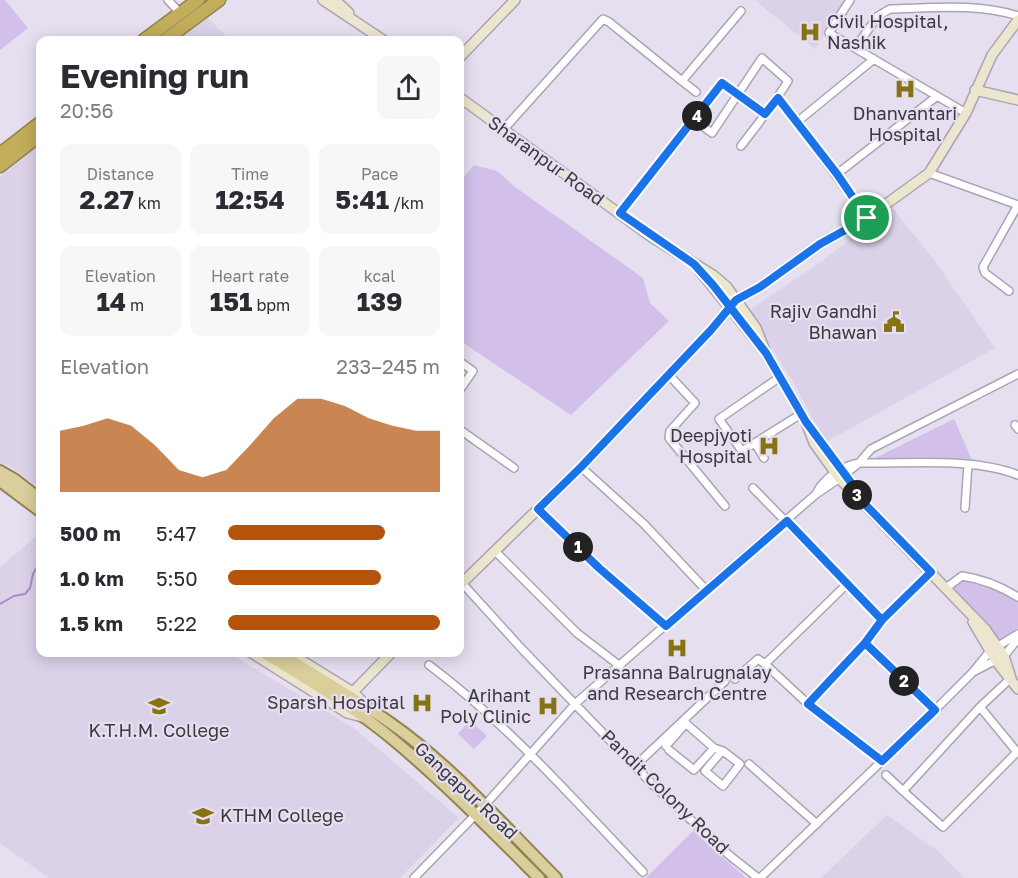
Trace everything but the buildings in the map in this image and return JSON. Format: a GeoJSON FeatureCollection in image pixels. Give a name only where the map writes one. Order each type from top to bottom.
{"type":"FeatureCollection","features":[{"type":"Feature","properties":{"kind":"highway"},"geometry":{"type":"LineString","coordinates":[[149,36],[198,0]]}},
{"type":"Feature","properties":{"kind":"highway"},"geometry":{"type":"LineString","coordinates":[[170,36],[219,0]]}},
{"type":"Feature","properties":{"kind":"highway"},"geometry":{"type":"LineString","coordinates":[[0,154],[36,126]]}},
{"type":"Feature","properties":{"kind":"highway"},"geometry":{"type":"LineString","coordinates":[[0,166],[36,138]]}},
{"type":"Feature","properties":{"kind":"main road"},"geometry":{"type":"LineString","coordinates":[[0,471],[36,496]]}},
{"type":"Feature","properties":{"kind":"main road"},"geometry":{"type":"LineString","coordinates":[[0,481],[36,508]]}},
{"type":"Feature","properties":{"kind":"main road"},"geometry":{"type":"LineString","coordinates":[[272,657],[354,700]]}},
{"type":"Feature","properties":{"kind":"main road"},"geometry":{"type":"LineString","coordinates":[[285,657],[354,700],[367,714]]}},
{"type":"Feature","properties":{"kind":"main road","name":"Gangapur Road"},"geometry":{"type":"LineString","coordinates":[[367,714],[389,722],[419,745],[556,878]]}},
{"type":"Feature","properties":{"kind":"main road","name":"Gangapur Road"},"geometry":{"type":"LineString","coordinates":[[367,714],[539,878]]}},
{"type":"Feature","properties":{"kind":"street"},"geometry":{"type":"LineString","coordinates":[[168,0],[180,13]]}},
{"type":"Feature","properties":{"kind":"street"},"geometry":{"type":"LineString","coordinates":[[323,0],[377,36]]}},
{"type":"Feature","properties":{"kind":"street"},"geometry":{"type":"LineString","coordinates":[[335,0],[364,27]]}},
{"type":"Feature","properties":{"kind":"street"},"geometry":{"type":"LineString","coordinates":[[464,53],[515,0]]}},
{"type":"Feature","properties":{"kind":"street"},"geometry":{"type":"LineString","coordinates":[[850,0],[829,33],[966,113]]}},
{"type":"Feature","properties":{"kind":"street"},"geometry":{"type":"LineString","coordinates":[[464,581],[581,467],[711,330],[736,307],[820,244],[867,218],[929,173],[966,113],[992,55],[1018,18],[998,10],[975,7],[890,9],[878,16],[855,48]]}},
{"type":"Feature","properties":{"kind":"street"},"geometry":{"type":"LineString","coordinates":[[682,81],[741,11]]}},
{"type":"Feature","properties":{"kind":"street"},"geometry":{"type":"LineString","coordinates":[[503,130],[603,20],[609,22],[696,92]]}},
{"type":"Feature","properties":{"kind":"street"},"geometry":{"type":"LineString","coordinates":[[694,120],[712,133],[762,58],[788,81],[778,98],[741,146]]}},
{"type":"Feature","properties":{"kind":"street"},"geometry":{"type":"LineString","coordinates":[[797,122],[874,59]]}},
{"type":"Feature","properties":{"kind":"street"},"geometry":{"type":"LineString","coordinates":[[620,213],[722,83],[765,114]]}},
{"type":"Feature","properties":{"kind":"street"},"geometry":{"type":"LineString","coordinates":[[975,90],[1018,100]]}},
{"type":"Feature","properties":{"kind":"street"},"geometry":{"type":"LineString","coordinates":[[837,174],[936,97]]}},
{"type":"Feature","properties":{"kind":"street"},"geometry":{"type":"LineString","coordinates":[[778,98],[837,174],[867,218]]}},
{"type":"Feature","properties":{"kind":"street","name":"Sharanpur Road"},"geometry":{"type":"LineString","coordinates":[[464,101],[620,213],[712,275],[729,290],[736,307]]}},
{"type":"Feature","properties":{"kind":"street"},"geometry":{"type":"LineString","coordinates":[[929,173],[1018,205],[983,267],[985,273],[1009,291]]}},
{"type":"Feature","properties":{"kind":"street","name":"Sharanpur Road"},"geometry":{"type":"LineString","coordinates":[[694,264],[723,298],[736,307],[756,328],[766,353],[804,418],[814,443],[856,495],[969,614],[994,648],[1018,689]]}},
{"type":"Feature","properties":{"kind":"street"},"geometry":{"type":"LineString","coordinates":[[736,307],[745,318]]}},
{"type":"Feature","properties":{"kind":"street"},"geometry":{"type":"LineString","coordinates":[[464,365],[473,372],[464,385]]}},
{"type":"Feature","properties":{"kind":"street"},"geometry":{"type":"LineString","coordinates":[[669,375],[695,403],[670,431],[669,438],[725,506]]}},
{"type":"Feature","properties":{"kind":"street"},"geometry":{"type":"LineString","coordinates":[[414,878],[484,806],[576,703],[840,474],[859,463],[865,454],[885,441],[1018,375]]}},
{"type":"Feature","properties":{"kind":"street"},"geometry":{"type":"LineString","coordinates":[[780,377],[719,419],[742,451],[804,418]]}},
{"type":"Feature","properties":{"kind":"street"},"geometry":{"type":"LineString","coordinates":[[464,433],[514,468]]}},
{"type":"Feature","properties":{"kind":"street"},"geometry":{"type":"LineString","coordinates":[[755,443],[764,458]]}},
{"type":"Feature","properties":{"kind":"street"},"geometry":{"type":"LineString","coordinates":[[859,463],[968,464],[1018,475]]}},
{"type":"Feature","properties":{"kind":"street"},"geometry":{"type":"LineString","coordinates":[[965,508],[968,464]]}},
{"type":"Feature","properties":{"kind":"street"},"geometry":{"type":"LineString","coordinates":[[581,467],[644,524],[707,591]]}},
{"type":"Feature","properties":{"kind":"street"},"geometry":{"type":"LineString","coordinates":[[753,488],[882,620]]}},
{"type":"Feature","properties":{"kind":"street"},"geometry":{"type":"LineString","coordinates":[[538,509],[599,568],[666,626]]}},
{"type":"Feature","properties":{"kind":"street"},"geometry":{"type":"LineString","coordinates":[[495,551],[577,633],[620,666]]}},
{"type":"Feature","properties":{"kind":"street"},"geometry":{"type":"LineString","coordinates":[[808,704],[865,643],[882,620],[931,572]]}},
{"type":"Feature","properties":{"kind":"street"},"geometry":{"type":"LineString","coordinates":[[946,588],[962,576],[981,579],[1002,587],[1018,597]]}},
{"type":"Feature","properties":{"kind":"street"},"geometry":{"type":"LineString","coordinates":[[765,664],[847,584]]}},
{"type":"Feature","properties":{"kind":"street","name":"Pandit Colony Road"},"geometry":{"type":"LineString","coordinates":[[464,587],[652,784],[729,855],[759,878]]}},
{"type":"Feature","properties":{"kind":"street"},"geometry":{"type":"LineString","coordinates":[[759,878],[935,710],[994,648],[1018,634]]}},
{"type":"Feature","properties":{"kind":"street"},"geometry":{"type":"LineString","coordinates":[[973,672],[1000,658],[1018,639]]}},
{"type":"Feature","properties":{"kind":"street"},"geometry":{"type":"LineString","coordinates":[[865,643],[935,710]]}},
{"type":"Feature","properties":{"kind":"street"},"geometry":{"type":"LineString","coordinates":[[258,657],[347,713],[367,714]]}},
{"type":"Feature","properties":{"kind":"street"},"geometry":{"type":"LineString","coordinates":[[295,657],[354,700],[367,714]]}},
{"type":"Feature","properties":{"kind":"street"},"geometry":{"type":"LineString","coordinates":[[354,700],[388,657]]}},
{"type":"Feature","properties":{"kind":"street"},"geometry":{"type":"LineString","coordinates":[[735,680],[758,659],[808,704],[882,761]]}},
{"type":"Feature","properties":{"kind":"street"},"geometry":{"type":"LineString","coordinates":[[429,666],[448,680],[529,753],[644,872]]}},
{"type":"Feature","properties":{"kind":"street"},"geometry":{"type":"LineString","coordinates":[[903,791],[980,707],[1011,678]]}},
{"type":"Feature","properties":{"kind":"street"},"geometry":{"type":"LineString","coordinates":[[635,766],[676,730],[725,681]]}},
{"type":"Feature","properties":{"kind":"street"},"geometry":{"type":"LineString","coordinates":[[886,775],[943,827],[1017,752],[980,707]]}},
{"type":"Feature","properties":{"kind":"street"},"geometry":{"type":"LineString","coordinates":[[684,722],[740,764],[723,786],[705,771],[718,749]]}},
{"type":"Feature","properties":{"kind":"street"},"geometry":{"type":"LineString","coordinates":[[676,730],[667,748],[694,770],[718,749]]}},
{"type":"Feature","properties":{"kind":"street"},"geometry":{"type":"LineString","coordinates":[[749,764],[817,824]]}},
{"type":"Feature","properties":{"kind":"shaded area"},"geometry":{"type":"Polygon","coordinates":[[[0,0],[5,0],[28,28],[0,50],[0,0]]]}},
{"type":"Feature","properties":{"kind":"shaded area","name":"Civil Hospital, Nashik"},"geometry":{"type":"Polygon","coordinates":[[[755,0],[848,0],[815,49],[755,0]]]}},
{"type":"Feature","properties":{"kind":"shaded area"},"geometry":{"type":"Polygon","coordinates":[[[204,14],[226,36],[176,36],[204,14]]]}},
{"type":"Feature","properties":{"kind":"shaded area"},"geometry":{"type":"Polygon","coordinates":[[[36,148],[36,485],[8,465],[0,463],[0,177],[36,148]]]}},
{"type":"Feature","properties":{"kind":"shaded area"},"geometry":{"type":"Polygon","coordinates":[[[474,165],[497,171],[515,187],[643,278],[650,303],[669,321],[571,415],[464,343],[464,177],[474,165]]]}},
{"type":"Feature","properties":{"kind":"shaded area","name":"Rajiv Gandhi Bhawan"},"geometry":{"type":"Polygon","coordinates":[[[891,206],[934,260],[995,348],[826,442],[793,382],[751,315],[751,309],[824,260],[891,206]]]}},
{"type":"Feature","properties":{"kind":"shaded area"},"geometry":{"type":"Polygon","coordinates":[[[954,419],[972,460],[922,457],[871,460],[954,419]]]}},
{"type":"Feature","properties":{"kind":"shaded area","name":"K.T.H.M. College"},"geometry":{"type":"Polygon","coordinates":[[[36,536],[36,657],[236,657],[354,728],[459,818],[400,878],[49,878],[0,843],[0,567],[36,536]]]}},
{"type":"Feature","properties":{"kind":"shaded area"},"geometry":{"type":"Polygon","coordinates":[[[961,579],[991,586],[1018,601],[1018,628],[1000,640],[950,587],[961,579]]]}},
{"type":"Feature","properties":{"kind":"shaded area"},"geometry":{"type":"Polygon","coordinates":[[[470,720],[487,736],[474,749],[458,734],[470,720]]]}},
{"type":"Feature","properties":{"kind":"shaded area"},"geometry":{"type":"Polygon","coordinates":[[[887,815],[938,851],[964,878],[821,878],[887,815]]]}},
{"type":"Feature","properties":{"kind":"shaded area"},"geometry":{"type":"Polygon","coordinates":[[[693,831],[746,878],[646,878],[693,831]]]}},
{"type":"Feature","properties":{"kind":"waterway"},"geometry":{"type":"LineString","coordinates":[[0,604],[14,596],[25,594],[30,588],[36,569]]}},
{"type":"Feature","properties":{"kind":"place","name":"Civil Hospital, Nashik"},"geometry":{"type":"Point","coordinates":[810,32]}},
{"type":"Feature","properties":{"kind":"place","name":"Dhanvantari Hospital"},"geometry":{"type":"Point","coordinates":[905,89]}},
{"type":"Feature","properties":{"kind":"place","name":"Rajiv Gandhi Bhawan"},"geometry":{"type":"Point","coordinates":[894,322]}},
{"type":"Feature","properties":{"kind":"place","name":"Deepjyoti Hospital"},"geometry":{"type":"Point","coordinates":[769,446]}},
{"type":"Feature","properties":{"kind":"place","name":"Prasanna Balrugnalay and Research Centre"},"geometry":{"type":"Point","coordinates":[677,648]}},
{"type":"Feature","properties":{"kind":"place","name":"Sparsh Hospital"},"geometry":{"type":"Point","coordinates":[422,703]}},
{"type":"Feature","properties":{"kind":"place","name":"K.T.H.M. College"},"geometry":{"type":"Point","coordinates":[159,706]}},
{"type":"Feature","properties":{"kind":"place","name":"Arihant Poly Clinic"},"geometry":{"type":"Point","coordinates":[548,706]}},
{"type":"Feature","properties":{"kind":"place","name":"KTHM College"},"geometry":{"type":"Point","coordinates":[203,816]}},
{"type":"Feature","properties":{"kind":"route"},"geometry":{"type":"LineString","coordinates":[[867,218],[820,244],[760,287],[736,300],[729,307],[711,330],[538,509],[599,568],[666,626],[787,521],[882,620],[865,643],[935,710],[882,761],[808,704],[865,643],[882,620],[931,572],[856,495],[855,488],[806,422],[766,353],[729,307],[713,285],[694,264],[650,236],[620,213],[722,83],[765,114],[778,98],[837,174],[867,218]]}}]}
